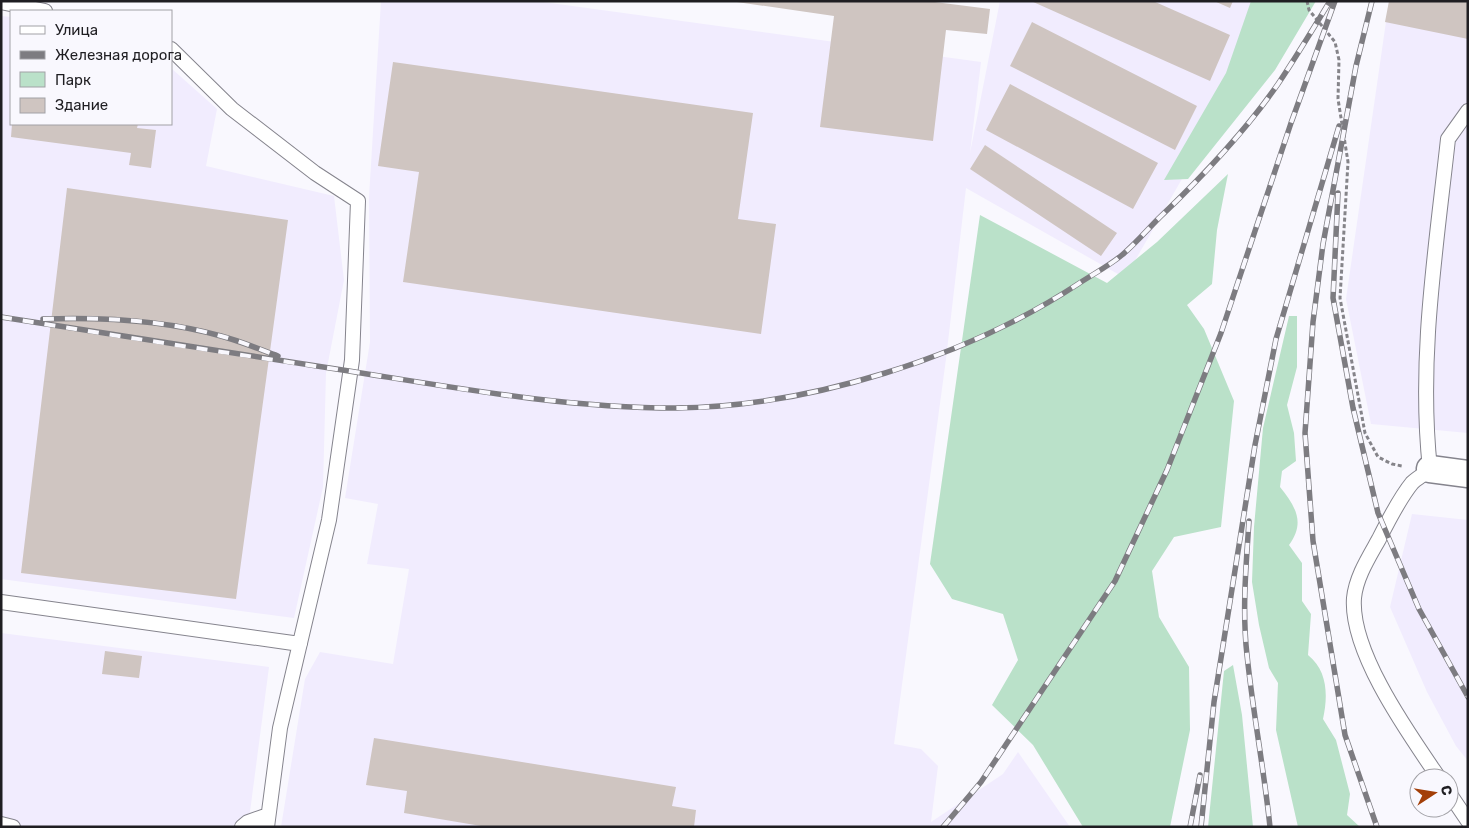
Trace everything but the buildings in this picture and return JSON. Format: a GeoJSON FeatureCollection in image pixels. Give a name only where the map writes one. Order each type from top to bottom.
{"type":"FeatureCollection","features":[{"type":"Feature","properties":{"kind":"street"},"geometry":{"type":"LineString","coordinates":[[1430,469],[1468,474]]}},
{"type":"Feature","properties":{"kind":"lane"},"geometry":{"type":"LineString","coordinates":[[3,3],[39,10]]}},
{"type":"Feature","properties":{"kind":"lane"},"geometry":{"type":"LineString","coordinates":[[172,50],[232,109],[315,173],[358,202],[352,360],[329,520],[280,728],[268,821],[248,822],[242,827]]}},
{"type":"Feature","properties":{"kind":"lane"},"geometry":{"type":"LineString","coordinates":[[1432,768],[1390,706],[1358,634],[1353,617],[1354,596],[1361,575],[1384,528],[1412,483],[1430,469],[1426,429],[1426,350],[1448,139],[1468,111]]}},
{"type":"Feature","properties":{"kind":"lane"},"geometry":{"type":"LineString","coordinates":[[1,602],[300,644]]}},
{"type":"Feature","properties":{"kind":"lane"},"geometry":{"type":"LineString","coordinates":[[1459,808],[1468,822]]}},
{"type":"Feature","properties":{"kind":"lane"},"geometry":{"type":"LineString","coordinates":[[1,824],[13,827]]}},
{"type":"Feature","properties":{"kind":"path"},"geometry":{"type":"LineString","coordinates":[[1307,1],[1310,10],[1335,42],[1339,60],[1338,99],[1348,162],[1340,298],[1365,433],[1378,457],[1392,464],[1430,469]]}},
{"type":"Feature","properties":{"kind":"shaded area"},"geometry":{"type":"Polygon","coordinates":[[[381,1],[536,1],[981,62],[970,153],[1000,1],[1263,1],[1240,78],[1125,278],[966,188],[946,359],[894,744],[921,749],[938,766],[931,822],[1003,774],[1018,752],[1070,827],[281,827],[305,679],[320,652],[393,664],[409,569],[367,564],[378,504],[345,498],[370,342],[369,197],[381,1]]]}},
{"type":"Feature","properties":{"kind":"shaded area"},"geometry":{"type":"Polygon","coordinates":[[[1389,1],[1468,1],[1468,433],[1371,424],[1346,299],[1389,1]]]}},
{"type":"Feature","properties":{"kind":"shaded area"},"geometry":{"type":"Polygon","coordinates":[[[1,16],[10,17],[10,125],[172,125],[172,69],[217,109],[206,166],[334,196],[344,280],[326,373],[323,487],[294,618],[1,579],[1,16]]]}},
{"type":"Feature","properties":{"kind":"shaded area"},"geometry":{"type":"Polygon","coordinates":[[[1412,514],[1468,520],[1468,761],[1456,746],[1427,692],[1390,607],[1412,514]]]}},
{"type":"Feature","properties":{"kind":"shaded area"},"geometry":{"type":"Polygon","coordinates":[[[1,633],[269,667],[248,827],[1,827],[1,633]]]}},
{"type":"Feature","properties":{"kind":"green space"},"geometry":{"type":"Polygon","coordinates":[[[1251,1],[1316,1],[1275,70],[1188,179],[1164,180],[1226,73],[1251,1]]]}},
{"type":"Feature","properties":{"kind":"green space"},"geometry":{"type":"Polygon","coordinates":[[[1228,174],[1217,230],[1212,284],[1187,305],[1204,329],[1234,401],[1221,527],[1174,537],[1152,571],[1159,617],[1189,667],[1190,730],[1170,827],[1083,827],[1033,745],[992,705],[1018,660],[1003,614],[952,599],[930,564],[980,215],[1107,283],[1157,242],[1228,174]]]}},
{"type":"Feature","properties":{"kind":"green space"},"geometry":{"type":"Polygon","coordinates":[[[1289,316],[1297,316],[1297,367],[1287,405],[1294,433],[1296,461],[1282,471],[1280,487],[1294,508],[1298,522],[1294,537],[1289,545],[1302,563],[1302,601],[1311,614],[1308,655],[1315,661],[1325,684],[1326,702],[1323,719],[1336,740],[1350,794],[1347,815],[1360,827],[1298,827],[1276,730],[1278,683],[1269,668],[1252,582],[1254,527],[1263,428],[1289,316]]]}},
{"type":"Feature","properties":{"kind":"green space"},"geometry":{"type":"Polygon","coordinates":[[[1233,665],[1242,715],[1253,827],[1208,827],[1224,671],[1233,665]]]}},
{"type":"Feature","properties":{"kind":"railway"},"geometry":{"type":"LineString","coordinates":[[1,317],[471,390],[594,405],[676,408],[727,405],[832,388],[885,373],[937,355],[987,334],[1034,310],[1117,259],[1207,171],[1237,137],[1278,84],[1330,1]]}},
{"type":"Feature","properties":{"kind":"railway"},"geometry":{"type":"LineString","coordinates":[[943,827],[981,782],[1115,581],[1167,470],[1221,333],[1291,123],[1335,1]]}},
{"type":"Feature","properties":{"kind":"railway"},"geometry":{"type":"LineString","coordinates":[[1372,1],[1356,66],[1323,244],[1313,322],[1305,433],[1313,541],[1345,735],[1377,827]]}},
{"type":"Feature","properties":{"kind":"railway"},"geometry":{"type":"LineString","coordinates":[[1201,827],[1214,702],[1255,445],[1276,339],[1339,126]]}},
{"type":"Feature","properties":{"kind":"railway"},"geometry":{"type":"LineString","coordinates":[[1338,193],[1333,298],[1353,408],[1378,513],[1419,609],[1468,697]]}},
{"type":"Feature","properties":{"kind":"railway"},"geometry":{"type":"LineString","coordinates":[[43,319],[110,319],[177,326],[228,338],[278,356]]}},
{"type":"Feature","properties":{"kind":"railway"},"geometry":{"type":"LineString","coordinates":[[1249,521],[1245,588],[1246,638],[1249,677],[1270,827]]}},
{"type":"Feature","properties":{"kind":"railway"},"geometry":{"type":"LineString","coordinates":[[1190,827],[1200,775]]}}]}
